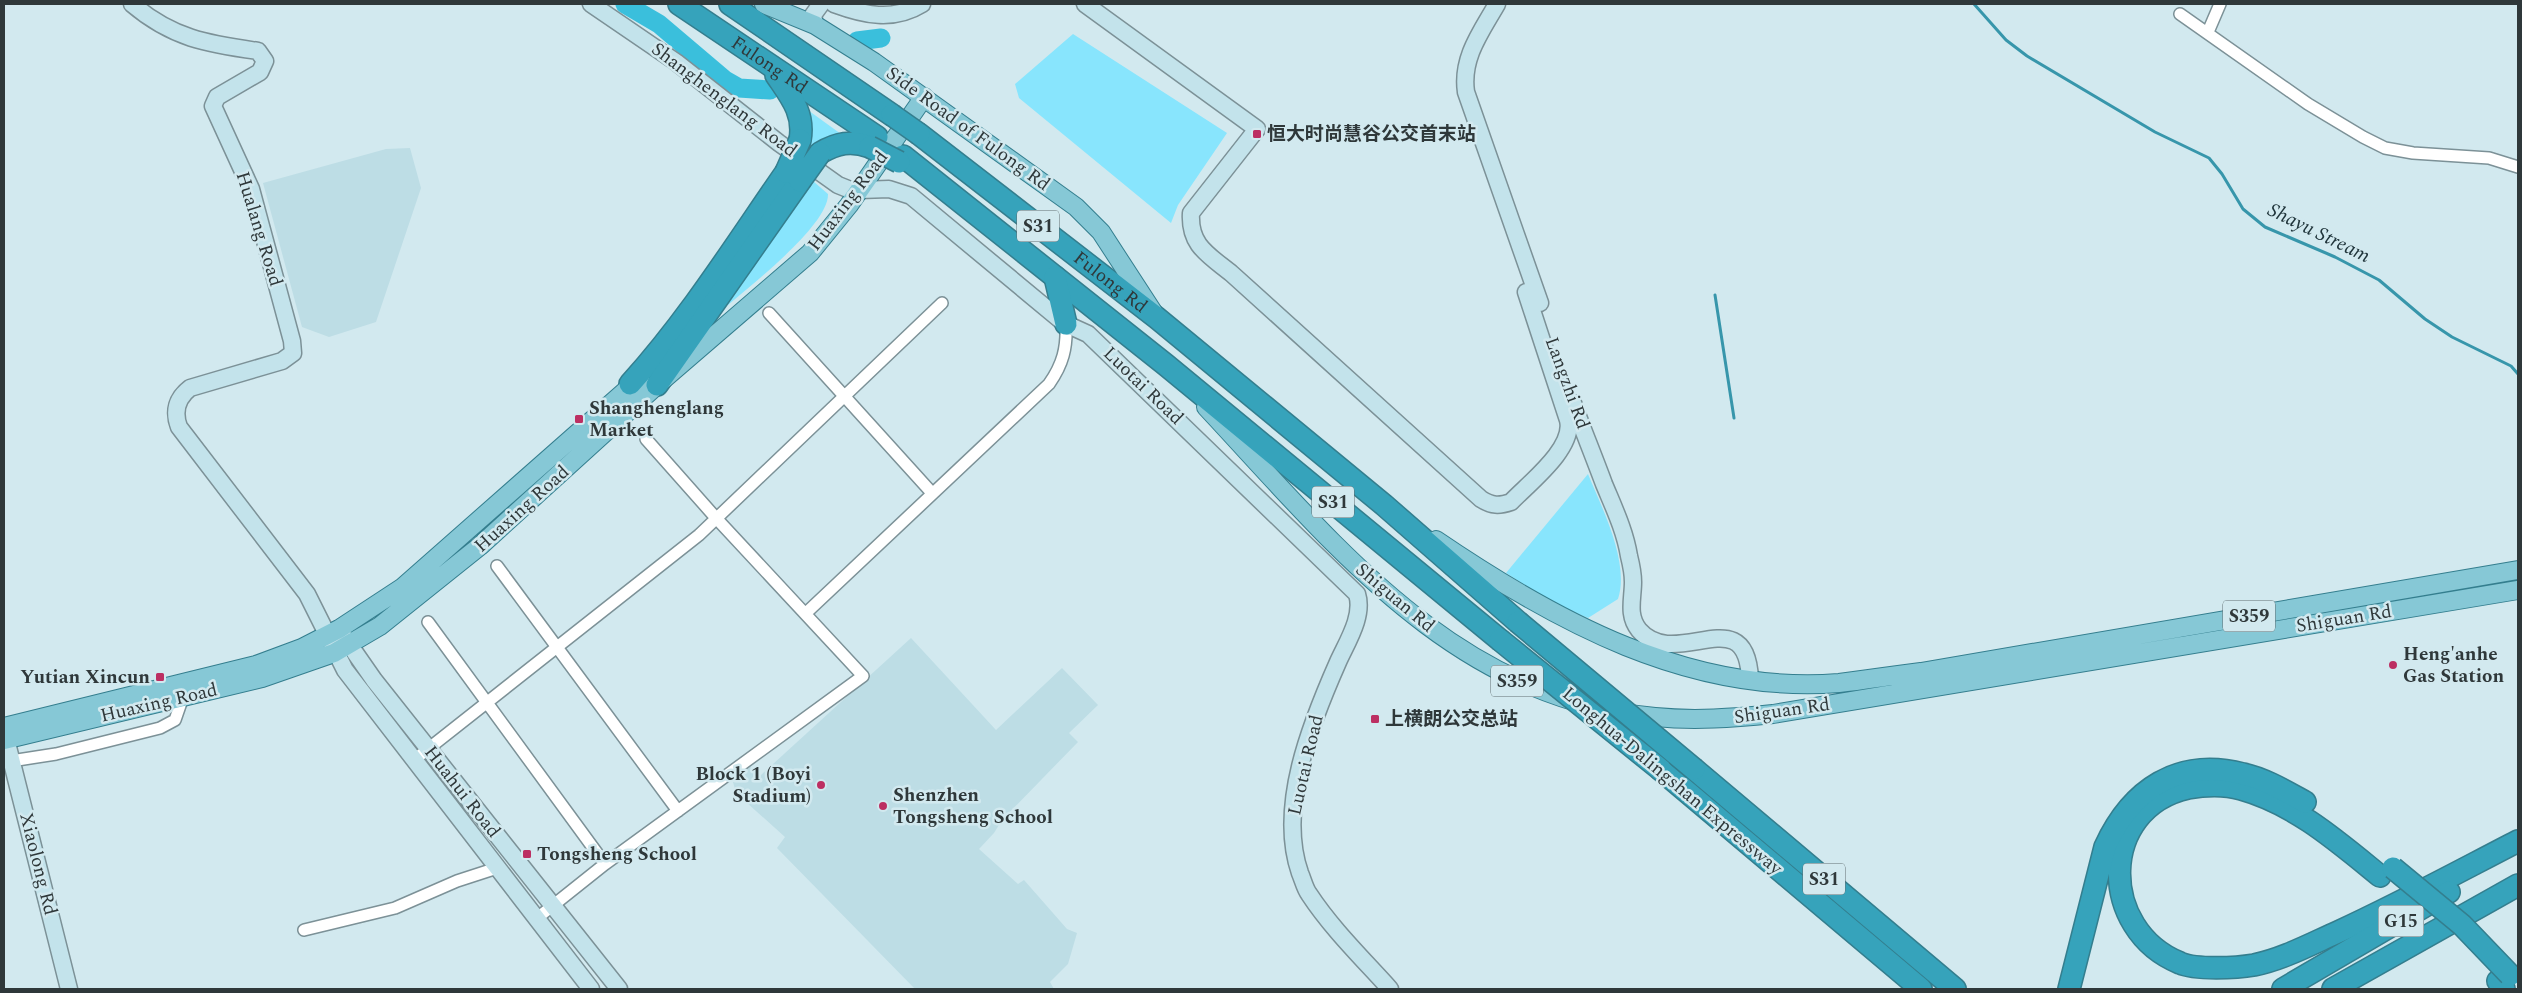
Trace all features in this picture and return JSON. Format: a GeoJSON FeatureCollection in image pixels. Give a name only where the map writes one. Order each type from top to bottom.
{"type":"FeatureCollection","features":[{"type":"Feature","properties":{"kind":"highway","name":"Fulong Rd"},"geometry":{"type":"LineString","coordinates":[[679,4],[771,66],[873,142],[926,177],[1166,365]]}},
{"type":"Feature","properties":{"kind":"highway","name":"Fulong Rd"},"geometry":{"type":"LineString","coordinates":[[730,4],[918,134],[1157,318],[1384,504]]}},
{"type":"Feature","properties":{"kind":"highway"},"geometry":{"type":"LineString","coordinates":[[657,386],[686,346],[793,177],[802,128],[797,108],[771,66]]}},
{"type":"Feature","properties":{"kind":"highway"},"geometry":{"type":"LineString","coordinates":[[630,384],[661,349],[793,177],[820,153],[842,143],[873,142]]}},
{"type":"Feature","properties":{"kind":"highway"},"geometry":{"type":"LineString","coordinates":[[1056,278],[1066,324]]}},
{"type":"Feature","properties":{"kind":"highway","name":"Longhua-Dalingshan Expressway"},"geometry":{"type":"LineString","coordinates":[[1166,365],[1660,770],[1921,989]]}},
{"type":"Feature","properties":{"kind":"highway","name":"Longhua-Dalingshan Expressway"},"geometry":{"type":"LineString","coordinates":[[1384,504],[1518,622],[1955,989]]}},
{"type":"Feature","properties":{"kind":"highway"},"geometry":{"type":"LineString","coordinates":[[2069,989],[2098,870],[2115,827],[2128,807],[2141,795],[2169,778],[2186,773],[2215,769],[2243,774],[2278,787],[2311,805],[2386,872],[2452,936],[2508,982]]}},
{"type":"Feature","properties":{"kind":"highway"},"geometry":{"type":"LineString","coordinates":[[2386,872],[2283,805],[2240,789],[2220,786],[2198,786],[2178,791],[2158,800],[2141,815],[2129,835],[2121,854],[2118,874],[2120,893],[2129,919],[2140,935],[2156,950],[2181,964],[2220,968],[2254,965],[2306,946],[2358,922],[2518,841]]}},
{"type":"Feature","properties":{"kind":"highway","name":"G15"},"geometry":{"type":"LineString","coordinates":[[2283,989],[2518,852]]}},
{"type":"Feature","properties":{"kind":"highway","name":"G15"},"geometry":{"type":"LineString","coordinates":[[2333,989],[2518,885]]}},
{"type":"Feature","properties":{"kind":"main road","name":"Side Road of Fulong Rd"},"geometry":{"type":"LineString","coordinates":[[764,4],[815,26],[874,62],[1028,172],[1089,219],[1116,252],[1157,318]]}},
{"type":"Feature","properties":{"kind":"main road"},"geometry":{"type":"LineString","coordinates":[[792,4],[796,10],[815,26]]}},
{"type":"Feature","properties":{"kind":"main road","name":"Huaxing Road"},"geometry":{"type":"LineString","coordinates":[[4,735],[256,665],[302,648],[333,633],[368,612],[424,569],[570,442],[630,384],[686,346],[802,247],[854,189],[924,97]]}},
{"type":"Feature","properties":{"kind":"main road","name":"Huaxing Road"},"geometry":{"type":"LineString","coordinates":[[4,735],[183,697],[262,678],[342,649],[411,603],[450,572],[657,386],[810,253],[832,228],[854,189]]}},
{"type":"Feature","properties":{"kind":"main road","name":"Shiguan Rd"},"geometry":{"type":"LineString","coordinates":[[1166,365],[1330,540],[1423,624],[1458,649],[1536,690],[1573,702],[1614,711],[1685,719],[1722,719],[1772,714],[2518,590]]}},
{"type":"Feature","properties":{"kind":"main road","name":"Shiguan Rd"},"geometry":{"type":"LineString","coordinates":[[1384,504],[1513,592],[1616,643],[1688,667],[1750,680],[1838,683],[1921,672],[2518,570]]}},
{"type":"Feature","properties":{"kind":"main road"},"geometry":{"type":"LineString","coordinates":[[2387,593],[2390,611]]}},
{"type":"Feature","properties":{"kind":"street","name":"Hualang Road"},"geometry":{"type":"LineString","coordinates":[[132,4],[164,28],[211,44],[258,51],[265,61],[260,72],[217,97],[213,106],[250,188],[294,350],[290,357],[282,362],[201,383],[186,391],[179,400],[176,414],[179,426],[185,436]]}},
{"type":"Feature","properties":{"kind":"street","name":"Shanghenglang Road"},"geometry":{"type":"LineString","coordinates":[[591,4],[676,62],[786,148],[838,185],[854,189]]}},
{"type":"Feature","properties":{"kind":"street"},"geometry":{"type":"LineString","coordinates":[[815,26],[813,15],[821,4]]}},
{"type":"Feature","properties":{"kind":"street"},"geometry":{"type":"LineString","coordinates":[[834,4],[870,15],[885,16],[900,14],[922,4]]}},
{"type":"Feature","properties":{"kind":"street"},"geometry":{"type":"LineString","coordinates":[[1085,4],[1257,129],[1191,213],[1194,236],[1200,248],[1232,274],[1481,499],[1490,504],[1500,506],[1511,502],[1562,449],[1570,433],[1568,420],[1526,292]]}},
{"type":"Feature","properties":{"kind":"street","name":"Langzhi Rd"},"geometry":{"type":"LineString","coordinates":[[1497,4],[1472,45],[1464,82],[1466,92],[1525,258],[1561,371],[1623,531],[1633,580],[1632,616],[1644,634],[1664,642],[1685,643],[1726,639],[1736,641],[1746,652],[1750,680]]}},
{"type":"Feature","properties":{"kind":"street"},"geometry":{"type":"LineString","coordinates":[[2208,32],[2220,4]]}},
{"type":"Feature","properties":{"kind":"street"},"geometry":{"type":"LineString","coordinates":[[2180,14],[2308,104],[2385,148],[2413,153],[2489,158],[2518,167]]}},
{"type":"Feature","properties":{"kind":"street","name":"Luotai Road"},"geometry":{"type":"LineString","coordinates":[[854,189],[889,188],[911,196],[1066,324],[1080,341],[1359,605],[1355,624],[1315,715],[1293,810],[1292,835],[1297,864],[1307,893],[1390,989]]}},
{"type":"Feature","properties":{"kind":"street"},"geometry":{"type":"LineString","coordinates":[[414,760],[699,535],[942,303]]}},
{"type":"Feature","properties":{"kind":"street"},"geometry":{"type":"LineString","coordinates":[[768,313],[932,493]]}},
{"type":"Feature","properties":{"kind":"street"},"geometry":{"type":"LineString","coordinates":[[806,613],[1049,384],[1064,358],[1067,342],[1066,324]]}},
{"type":"Feature","properties":{"kind":"street","name":"Huahui Road"},"geometry":{"type":"LineString","coordinates":[[185,436],[307,594],[342,649],[354,684],[591,989]]}},
{"type":"Feature","properties":{"kind":"street"},"geometry":{"type":"LineString","coordinates":[[536,919],[605,864],[863,676],[716,518],[646,439]]}},
{"type":"Feature","properties":{"kind":"street"},"geometry":{"type":"LineString","coordinates":[[497,566],[678,811]]}},
{"type":"Feature","properties":{"kind":"street","name":"Huahui Road"},"geometry":{"type":"LineString","coordinates":[[307,594],[315,612],[333,633]]}},
{"type":"Feature","properties":{"kind":"street"},"geometry":{"type":"LineString","coordinates":[[428,622],[605,864]]}},
{"type":"Feature","properties":{"kind":"street","name":"Huahui Road"},"geometry":{"type":"LineString","coordinates":[[342,649],[428,750],[619,989]]}},
{"type":"Feature","properties":{"kind":"street"},"geometry":{"type":"LineString","coordinates":[[11,761],[40,758],[160,728],[175,720],[183,697]]}},
{"type":"Feature","properties":{"kind":"street","name":"Xiaolong Rd"},"geometry":{"type":"LineString","coordinates":[[4,735],[69,989]]}},
{"type":"Feature","properties":{"kind":"street"},"geometry":{"type":"LineString","coordinates":[[304,930],[395,908],[457,881],[497,868]]}},
{"type":"Feature","properties":{"kind":"shaded area"},"geometry":{"type":"Polygon","coordinates":[[[1073,34],[1227,133],[1178,205],[1171,223],[1019,98],[1015,84],[1073,34]]]}},
{"type":"Feature","properties":{"kind":"shaded area"},"geometry":{"type":"Polygon","coordinates":[[[805,108],[841,134],[814,149],[803,142],[805,108]]]}},
{"type":"Feature","properties":{"kind":"shaded area"},"geometry":{"type":"Polygon","coordinates":[[[410,148],[421,188],[376,322],[329,337],[302,327],[263,183],[386,149],[410,148]]]}},
{"type":"Feature","properties":{"kind":"shaded area"},"geometry":{"type":"Polygon","coordinates":[[[813,181],[828,194],[825,207],[816,221],[803,237],[770,269],[728,305],[726,304],[813,181]]]}},
{"type":"Feature","properties":{"kind":"shaded area"},"geometry":{"type":"Polygon","coordinates":[[[1588,474],[1613,536],[1620,569],[1621,585],[1618,599],[1588,618],[1555,604],[1506,573],[1588,474]]]}},
{"type":"Feature","properties":{"kind":"shaded area","name":"Shenzhen Tongsheng School"},"geometry":{"type":"Polygon","coordinates":[[[911,638],[996,730],[1062,668],[1098,705],[1069,733],[1078,742],[1002,820],[994,833],[979,849],[1018,884],[1024,880],[1067,929],[1077,933],[1068,964],[1050,982],[1054,989],[915,989],[777,848],[785,837],[736,793],[733,782],[749,766],[761,775],[911,638]]]}},
{"type":"Feature","properties":{"kind":"waterway"},"geometry":{"type":"LineString","coordinates":[[625,4],[659,24],[725,80],[739,88],[770,90]]}},
{"type":"Feature","properties":{"kind":"waterway","name":"Shayu Stream"},"geometry":{"type":"LineString","coordinates":[[1974,4],[2006,40],[2027,56],[2155,132],[2209,158],[2222,174],[2243,209],[2265,227],[2335,257],[2379,280],[2425,319],[2452,337],[2511,366],[2518,374]]}},
{"type":"Feature","properties":{"kind":"waterway"},"geometry":{"type":"LineString","coordinates":[[857,41],[881,38]]}},
{"type":"Feature","properties":{"kind":"waterway"},"geometry":{"type":"LineString","coordinates":[[1715,295],[1734,418]]}},
{"type":"Feature","properties":{"kind":"place","name":"恒大时尚慧谷公交首末站"},"geometry":{"type":"Point","coordinates":[1257,134]}},
{"type":"Feature","properties":{"kind":"place","name":"Shanghenglang Market"},"geometry":{"type":"Point","coordinates":[579,419]}},
{"type":"Feature","properties":{"kind":"place","name":"Heng'anhe Gas Station"},"geometry":{"type":"Point","coordinates":[2393,665]}},
{"type":"Feature","properties":{"kind":"place","name":"Yutian Xincun"},"geometry":{"type":"Point","coordinates":[160,677]}},
{"type":"Feature","properties":{"kind":"place","name":"上横朗公交总站"},"geometry":{"type":"Point","coordinates":[1375,719]}},
{"type":"Feature","properties":{"kind":"place","name":"Block 1 (Boyi Stadium)"},"geometry":{"type":"Point","coordinates":[821,785]}},
{"type":"Feature","properties":{"kind":"place","name":"Shenzhen Tongsheng School"},"geometry":{"type":"Point","coordinates":[883,806]}},
{"type":"Feature","properties":{"kind":"place","name":"Tongsheng School"},"geometry":{"type":"Point","coordinates":[527,854]}}]}
